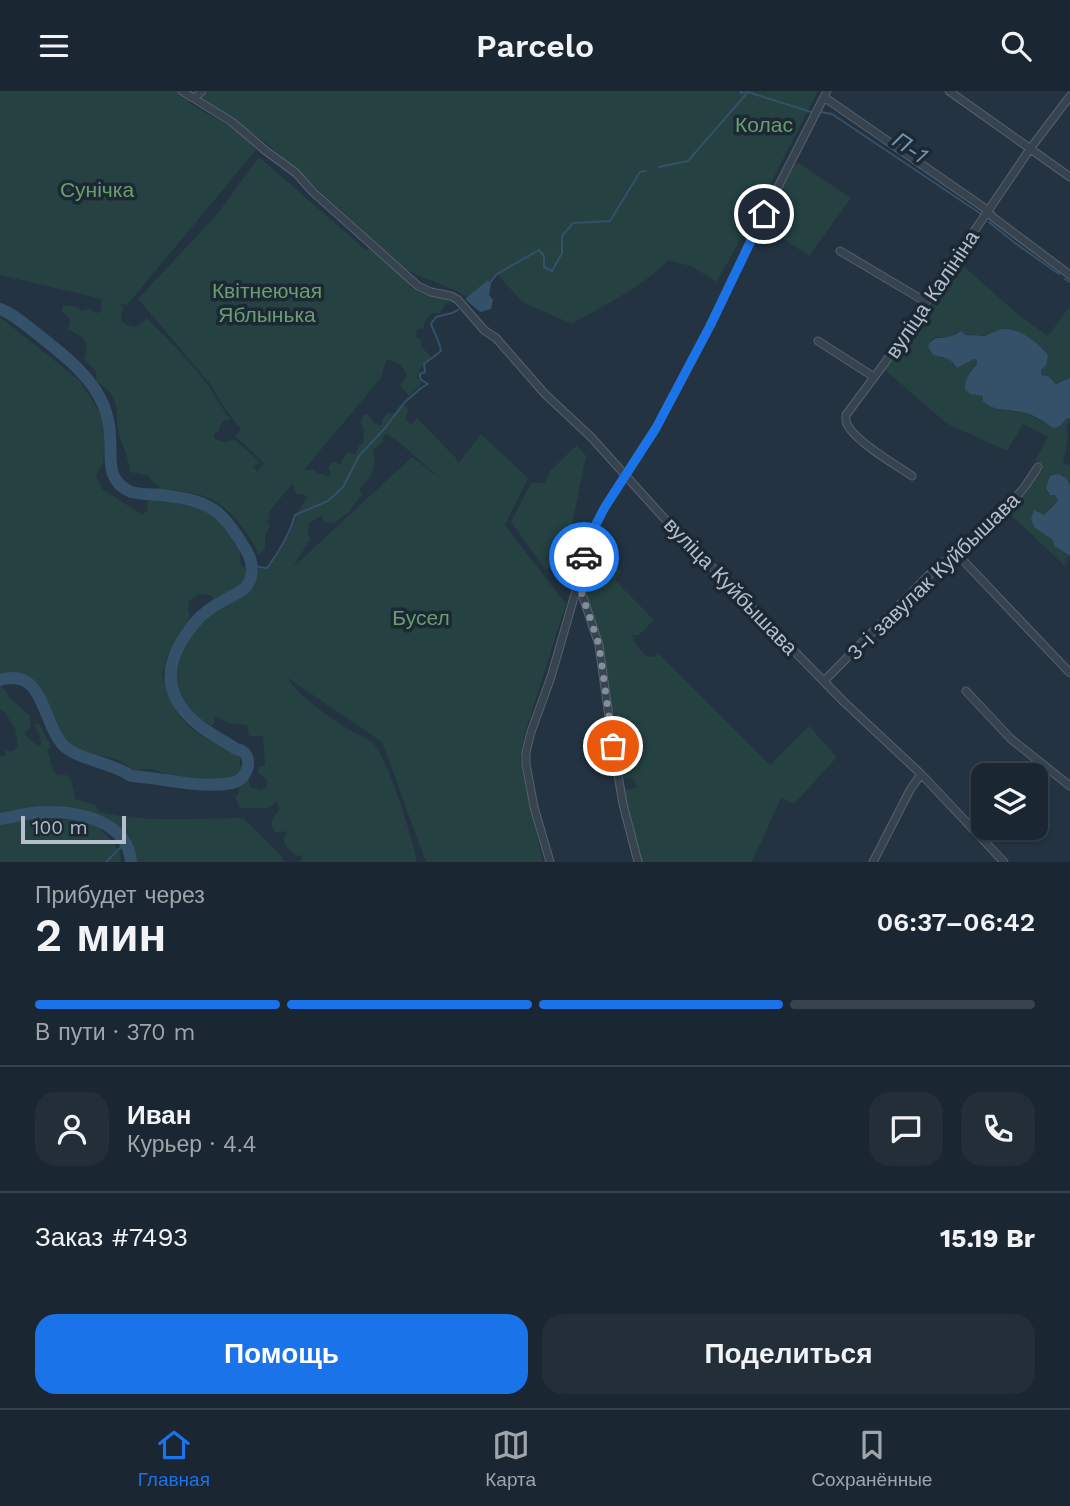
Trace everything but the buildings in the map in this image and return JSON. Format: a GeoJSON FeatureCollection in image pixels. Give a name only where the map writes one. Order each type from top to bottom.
{"type":"FeatureCollection","features":[{"type":"Feature","properties":{"kind":"street"},"geometry":{"type":"LineString","coordinates":[[182,91],[195,98],[202,91]]}},
{"type":"Feature","properties":{"kind":"street"},"geometry":{"type":"LineString","coordinates":[[948,91],[1070,177]]}},
{"type":"Feature","properties":{"kind":"street"},"geometry":{"type":"LineString","coordinates":[[551,862],[534,807],[526,752],[576,594],[581,565],[595,526],[656,428],[710,326],[825,94],[1070,275]]}},
{"type":"Feature","properties":{"kind":"street","name":"вуліца Калініна"},"geometry":{"type":"LineString","coordinates":[[912,476],[877,453],[850,430],[845,419],[848,411],[1030,149],[1070,96]]}},
{"type":"Feature","properties":{"kind":"street","name":"вуліца Куйбышава"},"geometry":{"type":"LineString","coordinates":[[195,98],[296,173],[313,192],[418,286],[458,300],[545,394],[591,437],[663,517],[824,681],[920,774],[1004,862]]}},
{"type":"Feature","properties":{"kind":"street"},"geometry":{"type":"LineString","coordinates":[[840,251],[926,302]]}},
{"type":"Feature","properties":{"kind":"street"},"geometry":{"type":"LineString","coordinates":[[818,341],[874,377]]}},
{"type":"Feature","properties":{"kind":"street","name":"3-і завулак Куйбышава"},"geometry":{"type":"LineString","coordinates":[[824,681],[941,563],[958,555],[1009,506],[1038,467]]}},
{"type":"Feature","properties":{"kind":"street"},"geometry":{"type":"LineString","coordinates":[[958,555],[1070,673]]}},
{"type":"Feature","properties":{"kind":"street"},"geometry":{"type":"LineString","coordinates":[[578,582],[599,645],[623,804],[638,862]]}},
{"type":"Feature","properties":{"kind":"street"},"geometry":{"type":"LineString","coordinates":[[966,691],[1011,739],[1070,786]]}},
{"type":"Feature","properties":{"kind":"street"},"geometry":{"type":"LineString","coordinates":[[873,862],[909,790],[920,774]]}},
{"type":"Feature","properties":{"kind":"green space"},"geometry":{"type":"Polygon","coordinates":[[[0,91],[197,91],[189,99],[189,103],[238,131],[256,150],[127,305],[120,304],[124,307],[122,322],[136,326],[146,318],[183,355],[210,389],[231,420],[224,420],[219,431],[214,434],[215,439],[225,442],[235,440],[261,463],[253,466],[257,471],[264,463],[235,436],[241,429],[211,385],[138,299],[218,213],[259,157],[366,250],[370,247],[411,283],[410,286],[415,290],[451,301],[440,313],[432,313],[423,328],[417,330],[416,337],[421,340],[421,346],[431,357],[421,367],[417,378],[422,383],[409,396],[400,386],[407,375],[401,365],[387,359],[381,378],[303,471],[314,469],[317,474],[324,474],[326,477],[331,475],[328,467],[332,462],[337,462],[339,466],[347,452],[355,454],[363,443],[361,421],[364,415],[369,415],[375,424],[382,425],[382,419],[388,413],[394,413],[400,405],[408,407],[405,419],[411,425],[417,418],[456,458],[458,464],[481,434],[528,478],[505,525],[566,604],[524,736],[520,759],[543,862],[426,862],[382,742],[288,678],[298,691],[315,705],[348,729],[372,742],[378,750],[399,798],[417,862],[299,862],[302,856],[294,855],[286,846],[283,838],[287,834],[283,831],[275,833],[271,824],[280,809],[277,802],[268,808],[240,808],[235,797],[239,792],[240,777],[249,780],[250,787],[260,790],[267,786],[267,780],[258,773],[259,767],[265,765],[263,736],[249,736],[247,725],[232,724],[214,716],[215,722],[212,726],[195,714],[184,701],[177,686],[179,655],[197,625],[211,612],[251,588],[259,567],[267,568],[280,551],[295,515],[307,498],[303,494],[297,494],[292,484],[268,513],[270,518],[267,522],[270,525],[265,536],[265,549],[258,555],[244,530],[229,512],[211,499],[181,491],[157,490],[160,486],[154,484],[149,476],[130,472],[118,430],[115,402],[106,388],[96,381],[96,371],[84,360],[87,346],[83,338],[68,329],[70,320],[62,311],[63,305],[77,307],[82,311],[90,308],[95,313],[102,312],[102,299],[0,275],[0,91]],[[386,434],[383,442],[373,450],[372,472],[359,489],[362,494],[349,512],[334,523],[325,522],[321,516],[309,523],[308,536],[311,538],[293,567],[412,457],[442,480],[386,434]]]}},
{"type":"Feature","properties":{"kind":"green space","name":"Колас"},"geometry":{"type":"Polygon","coordinates":[[[208,91],[818,91],[717,282],[691,266],[668,260],[635,287],[572,324],[522,302],[497,274],[473,302],[461,293],[406,270],[266,143],[202,98],[208,91]]]}},
{"type":"Feature","properties":{"kind":"green space"},"geometry":{"type":"Polygon","coordinates":[[[799,163],[851,198],[809,256],[775,233],[778,222],[768,216],[795,164],[799,163]]]}},
{"type":"Feature","properties":{"kind":"green space"},"geometry":{"type":"Polygon","coordinates":[[[959,262],[1020,316],[1048,336],[1070,306],[1070,378],[1056,384],[1048,376],[1041,375],[1040,370],[1002,329],[976,336],[961,331],[949,337],[936,337],[931,340],[933,355],[946,357],[954,363],[977,360],[969,373],[970,394],[983,396],[999,410],[1024,412],[1054,427],[1060,426],[1068,417],[1070,419],[1066,428],[1068,439],[1063,462],[1070,466],[1070,485],[1055,495],[1058,500],[1035,528],[1053,540],[1054,546],[1069,556],[1065,566],[1006,512],[1043,469],[1035,460],[1048,437],[1023,424],[1007,451],[946,423],[884,369],[959,262]]]}},
{"type":"Feature","properties":{"kind":"green space"},"geometry":{"type":"Polygon","coordinates":[[[0,317],[80,381],[102,416],[105,436],[103,464],[96,475],[102,489],[143,515],[151,498],[184,502],[203,509],[221,524],[240,552],[240,563],[246,570],[246,578],[238,588],[215,601],[211,595],[199,594],[189,601],[190,618],[166,658],[162,673],[166,689],[181,718],[198,734],[240,758],[239,774],[229,780],[172,776],[151,769],[133,770],[117,760],[73,747],[59,732],[37,685],[28,677],[16,673],[0,675],[0,317]]]}},
{"type":"Feature","properties":{"kind":"green space"},"geometry":{"type":"Polygon","coordinates":[[[577,445],[586,456],[571,530],[555,570],[545,569],[511,522],[531,483],[545,483],[550,471],[577,445]]]}},
{"type":"Feature","properties":{"kind":"green space"},"geometry":{"type":"Polygon","coordinates":[[[591,552],[621,571],[615,580],[654,620],[639,635],[632,635],[634,642],[646,656],[656,657],[657,652],[770,765],[809,726],[837,757],[794,804],[781,798],[752,862],[640,862],[624,790],[637,786],[632,778],[623,779],[604,665],[582,586],[585,566],[591,552]]]}},
{"type":"Feature","properties":{"kind":"green space"},"geometry":{"type":"Polygon","coordinates":[[[0,684],[9,697],[30,716],[30,727],[25,733],[38,746],[41,744],[40,736],[34,724],[39,724],[51,746],[47,751],[53,770],[58,775],[64,774],[71,778],[75,799],[95,805],[99,812],[135,818],[243,818],[285,862],[135,862],[134,852],[126,835],[113,824],[94,816],[52,807],[0,814],[0,756],[5,756],[5,751],[12,751],[17,744],[15,728],[0,709],[0,684]]]}},
{"type":"Feature","properties":{"kind":"green space"},"geometry":{"type":"Polygon","coordinates":[[[34,816],[95,824],[120,853],[121,862],[0,862],[0,824],[34,816]]]}},
{"type":"Feature","properties":{"kind":"water"},"geometry":{"type":"Polygon","coordinates":[[[488,280],[491,284],[489,295],[493,300],[491,309],[480,312],[465,299],[488,280]]]}},
{"type":"Feature","properties":{"kind":"water"},"geometry":{"type":"Polygon","coordinates":[[[1002,329],[1028,337],[1048,355],[1041,375],[1048,376],[1056,384],[1070,378],[1070,419],[1067,418],[1060,426],[1054,428],[1026,413],[996,409],[987,405],[983,396],[970,394],[965,389],[967,378],[977,360],[957,368],[950,360],[933,355],[928,346],[935,339],[961,331],[966,335],[984,336],[1002,329]]]}},
{"type":"Feature","properties":{"kind":"water"},"geometry":{"type":"Polygon","coordinates":[[[1058,474],[1066,478],[1070,485],[1070,556],[1054,546],[1053,540],[1035,528],[1031,520],[1034,510],[1044,515],[1058,500],[1055,495],[1050,495],[1046,488],[1050,476],[1058,474]]]}},
{"type":"Feature","properties":{"kind":"waterway","name":"П-1"},"geometry":{"type":"LineString","coordinates":[[741,91],[740,93],[748,92]]}},
{"type":"Feature","properties":{"kind":"waterway","name":"П-1"},"geometry":{"type":"LineString","coordinates":[[659,167],[688,161],[748,92],[811,112]]}},
{"type":"Feature","properties":{"kind":"waterway","name":"П-1"},"geometry":{"type":"LineString","coordinates":[[821,112],[832,114],[981,214]]}},
{"type":"Feature","properties":{"kind":"waterway"},"geometry":{"type":"LineString","coordinates":[[489,284],[497,274],[539,250],[544,256],[544,267],[552,271],[562,253],[562,236],[573,223],[610,221],[640,172],[646,171]]}},
{"type":"Feature","properties":{"kind":"waterway","name":"П-1"},"geometry":{"type":"LineString","coordinates":[[989,222],[1059,274]]}},
{"type":"Feature","properties":{"kind":"waterway","name":"П-1"},"geometry":{"type":"LineString","coordinates":[[1065,279],[1070,282]]}},
{"type":"Feature","properties":{"kind":"waterway"},"geometry":{"type":"LineString","coordinates":[[0,309],[19,319],[65,356],[91,383],[103,404],[108,420],[113,475],[117,482],[131,492],[183,498],[207,506],[232,528],[247,552],[252,569],[249,583],[201,616],[181,642],[171,668],[172,687],[180,705],[205,730],[246,755],[246,772],[238,781],[219,785],[131,776],[68,749],[55,734],[34,688],[25,681],[14,678],[0,680]]}},
{"type":"Feature","properties":{"kind":"waterway"},"geometry":{"type":"LineString","coordinates":[[252,566],[267,568],[284,543],[295,515],[328,501],[343,487],[359,456],[405,402],[428,384],[420,379],[420,374],[425,372],[424,364],[441,351],[431,324],[436,317],[458,310]]}},
{"type":"Feature","properties":{"kind":"waterway"},"geometry":{"type":"LineString","coordinates":[[0,819],[57,812],[99,821],[121,837],[128,848],[131,862]]}},
{"type":"Feature","properties":{"kind":"waterway"},"geometry":{"type":"LineString","coordinates":[[106,862],[126,842]]}},
{"type":"Feature","properties":{"kind":"way so far"},"geometry":{"type":"LineString","coordinates":[[584,557],[578,582],[599,645],[613,746]]}},
{"type":"Feature","properties":{"kind":"route"},"geometry":{"type":"LineString","coordinates":[[584,557],[595,526],[656,428],[710,326],[764,214]]}},
{"type":"Feature","properties":{"kind":"park label","name":"Сунічка"},"geometry":{"type":"Point","coordinates":[97,189]}},
{"type":"Feature","properties":{"kind":"park label","name":"Квітнеючая Яблынька"},"geometry":{"type":"Point","coordinates":[267,302]}},
{"type":"Feature","properties":{"kind":"park label","name":"Бусел"},"geometry":{"type":"Point","coordinates":[421,617]}}]}
